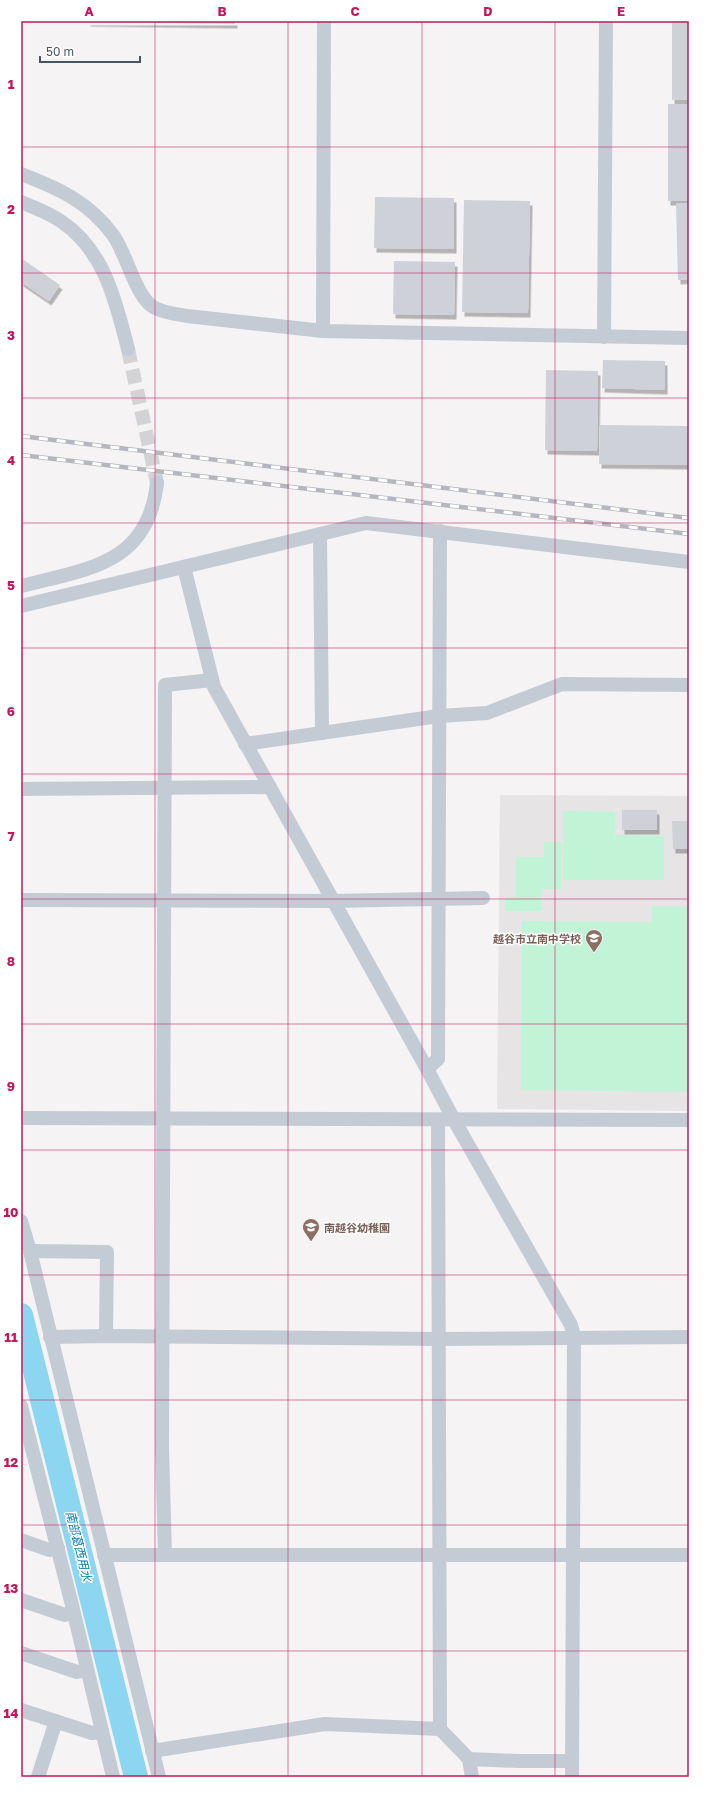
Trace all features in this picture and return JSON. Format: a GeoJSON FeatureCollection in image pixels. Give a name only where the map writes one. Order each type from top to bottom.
{"type":"FeatureCollection","features":[{"type":"Feature","properties":{"kind":"street"},"geometry":{"type":"LineString","coordinates":[[323,331],[324,21]]}},
{"type":"Feature","properties":{"kind":"street"},"geometry":{"type":"LineString","coordinates":[[604,337],[606,21]]}},
{"type":"Feature","properties":{"kind":"street"},"geometry":{"type":"LineString","coordinates":[[21,174],[56,187],[83,204],[98,218],[122,248],[138,289],[145,300],[154,307],[167,312],[187,316],[323,331],[689,338]]}},
{"type":"Feature","properties":{"kind":"street"},"geometry":{"type":"LineString","coordinates":[[21,202],[45,212],[63,222],[93,253],[106,274],[128,349]]}},
{"type":"Feature","properties":{"kind":"street"},"geometry":{"type":"LineString","coordinates":[[21,586],[98,566],[119,555],[134,541],[152,511],[156,499],[157,483]]}},
{"type":"Feature","properties":{"kind":"street"},"geometry":{"type":"LineString","coordinates":[[21,606],[366,523],[689,562]]}},
{"type":"Feature","properties":{"kind":"street"},"geometry":{"type":"LineString","coordinates":[[427,1068],[438,1059],[437,900],[440,531]]}},
{"type":"Feature","properties":{"kind":"street"},"geometry":{"type":"LineString","coordinates":[[320,534],[322,733]]}},
{"type":"Feature","properties":{"kind":"street"},"geometry":{"type":"LineString","coordinates":[[184,567],[214,687],[332,901],[427,1068],[454,1120],[571,1325],[574,1337],[572,1777]]}},
{"type":"Feature","properties":{"kind":"street"},"geometry":{"type":"LineString","coordinates":[[165,1554],[162,1447],[165,788],[164,684],[212,680]]}},
{"type":"Feature","properties":{"kind":"street"},"geometry":{"type":"LineString","coordinates":[[245,744],[439,716],[487,713],[562,684],[689,686]]}},
{"type":"Feature","properties":{"kind":"street"},"geometry":{"type":"LineString","coordinates":[[21,789],[270,787]]}},
{"type":"Feature","properties":{"kind":"street"},"geometry":{"type":"LineString","coordinates":[[21,900],[332,901],[483,898]]}},
{"type":"Feature","properties":{"kind":"street"},"geometry":{"type":"LineString","coordinates":[[21,1118],[689,1120]]}},
{"type":"Feature","properties":{"kind":"street"},"geometry":{"type":"LineString","coordinates":[[438,1120],[438,1556],[440,1729],[469,1759],[472,1777]]}},
{"type":"Feature","properties":{"kind":"street"},"geometry":{"type":"LineString","coordinates":[[21,1221],[30,1250],[50,1337],[159,1777]]}},
{"type":"Feature","properties":{"kind":"street"},"geometry":{"type":"LineString","coordinates":[[30,1250],[107,1252],[106,1336]]}},
{"type":"Feature","properties":{"kind":"street"},"geometry":{"type":"LineString","coordinates":[[50,1337],[689,1337]]}},
{"type":"Feature","properties":{"kind":"street"},"geometry":{"type":"LineString","coordinates":[[21,1406],[58,1548],[113,1777]]}},
{"type":"Feature","properties":{"kind":"street"},"geometry":{"type":"LineString","coordinates":[[21,1540],[49,1550],[58,1548]]}},
{"type":"Feature","properties":{"kind":"street"},"geometry":{"type":"LineString","coordinates":[[104,1554],[438,1556],[689,1555]]}},
{"type":"Feature","properties":{"kind":"street"},"geometry":{"type":"LineString","coordinates":[[21,1600],[65,1615],[73,1612]]}},
{"type":"Feature","properties":{"kind":"street"},"geometry":{"type":"LineString","coordinates":[[21,1653],[77,1672],[87,1670]]}},
{"type":"Feature","properties":{"kind":"street"},"geometry":{"type":"LineString","coordinates":[[21,1710],[92,1733],[102,1732]]}},
{"type":"Feature","properties":{"kind":"street"},"geometry":{"type":"LineString","coordinates":[[38,1777],[56,1722]]}},
{"type":"Feature","properties":{"kind":"street"},"geometry":{"type":"LineString","coordinates":[[152,1751],[325,1724],[440,1729]]}},
{"type":"Feature","properties":{"kind":"street"},"geometry":{"type":"LineString","coordinates":[[469,1759],[519,1762],[572,1761]]}},
{"type":"Feature","properties":{"kind":"shaded area","name":"越谷市立南中学校"},"geometry":{"type":"Polygon","coordinates":[[[500,795],[689,796],[689,1111],[497,1109],[500,795]]]}},
{"type":"Feature","properties":{"kind":"green space"},"geometry":{"type":"Polygon","coordinates":[[[563,811],[615,812],[615,835],[664,836],[664,880],[563,880],[563,811]]]}},
{"type":"Feature","properties":{"kind":"green space"},"geometry":{"type":"Polygon","coordinates":[[[544,842],[562,842],[561,889],[541,889],[541,911],[505,911],[506,897],[516,897],[516,857],[544,857],[544,842]]]}},
{"type":"Feature","properties":{"kind":"green space"},"geometry":{"type":"Polygon","coordinates":[[[652,906],[689,907],[689,1092],[521,1090],[522,921],[652,922],[652,906]]]}},
{"type":"Feature","properties":{"kind":"building"},"geometry":{"type":"Polygon","coordinates":[[[235,21],[235,24],[88,22],[235,21]]]}},
{"type":"Feature","properties":{"kind":"building"},"geometry":{"type":"Polygon","coordinates":[[[672,21],[689,21],[689,100],[672,100],[672,21]]]}},
{"type":"Feature","properties":{"kind":"building"},"geometry":{"type":"Polygon","coordinates":[[[668,104],[689,104],[689,201],[668,201],[668,104]]]}},
{"type":"Feature","properties":{"kind":"building"},"geometry":{"type":"Polygon","coordinates":[[[375,197],[454,198],[454,249],[374,248],[375,197]]]}},
{"type":"Feature","properties":{"kind":"building"},"geometry":{"type":"Polygon","coordinates":[[[464,200],[530,201],[528,313],[462,312],[464,200]]]}},
{"type":"Feature","properties":{"kind":"building"},"geometry":{"type":"Polygon","coordinates":[[[689,203],[689,279],[678,280],[676,204],[689,203]]]}},
{"type":"Feature","properties":{"kind":"building"},"geometry":{"type":"Polygon","coordinates":[[[21,258],[60,285],[49,301],[21,282],[21,258]]]}},
{"type":"Feature","properties":{"kind":"building"},"geometry":{"type":"Polygon","coordinates":[[[394,261],[455,262],[454,315],[393,314],[394,261]]]}},
{"type":"Feature","properties":{"kind":"building"},"geometry":{"type":"Polygon","coordinates":[[[603,360],[665,361],[665,390],[602,388],[603,360]]]}},
{"type":"Feature","properties":{"kind":"building"},"geometry":{"type":"Polygon","coordinates":[[[546,370],[598,371],[597,451],[545,450],[546,370]]]}},
{"type":"Feature","properties":{"kind":"building"},"geometry":{"type":"Polygon","coordinates":[[[600,425],[689,426],[689,465],[599,464],[600,425]]]}},
{"type":"Feature","properties":{"kind":"building"},"geometry":{"type":"Polygon","coordinates":[[[622,810],[657,810],[657,830],[622,830],[622,810]]]}},
{"type":"Feature","properties":{"kind":"building"},"geometry":{"type":"Polygon","coordinates":[[[672,821],[689,821],[689,849],[673,849],[672,821]]]}},
{"type":"Feature","properties":{"kind":"waterway","name":"南部葛西用水"},"geometry":{"type":"LineString","coordinates":[[21,1315],[136,1777]]}},
{"type":"Feature","properties":{"kind":"tunnel"},"geometry":{"type":"LineString","coordinates":[[128,349],[157,483]]}},
{"type":"Feature","properties":{"kind":"railway"},"geometry":{"type":"LineString","coordinates":[[21,436],[689,518]]}},
{"type":"Feature","properties":{"kind":"railway"},"geometry":{"type":"LineString","coordinates":[[21,455],[689,534]]}},
{"type":"Feature","properties":{"kind":"place","name":"越谷市立南中学校"},"geometry":{"type":"Point","coordinates":[594,953]}},
{"type":"Feature","properties":{"kind":"place","name":"南越谷幼稚園"},"geometry":{"type":"Point","coordinates":[311,1242]}}]}
